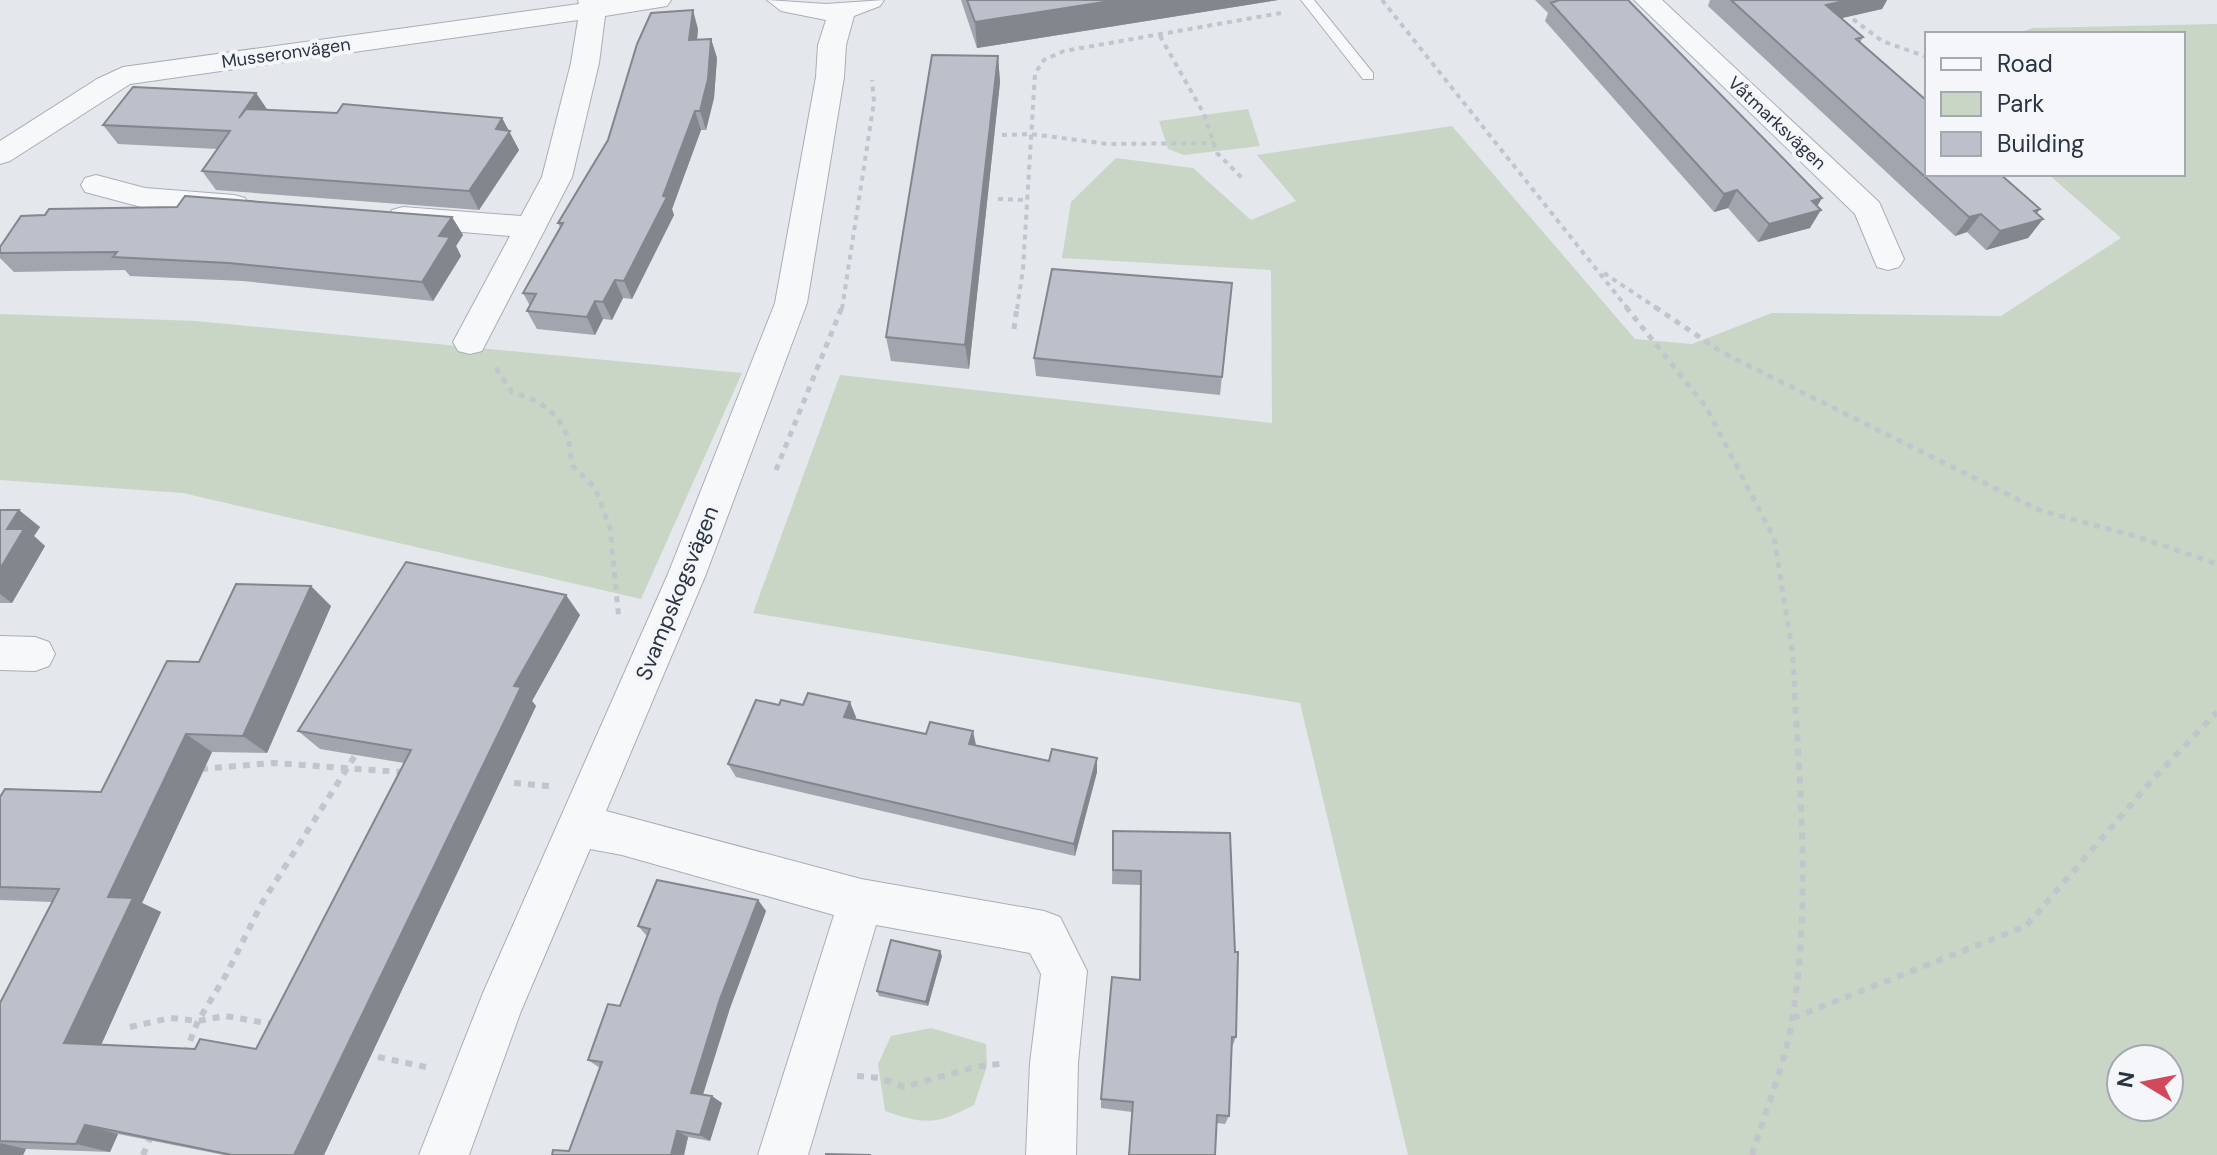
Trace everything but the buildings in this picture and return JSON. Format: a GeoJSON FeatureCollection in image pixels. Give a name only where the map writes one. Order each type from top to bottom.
{"type":"FeatureCollection","features":[{"type":"Feature","properties":{"kind":"street","name":"Musseronvägen"},"geometry":{"type":"LineString","coordinates":[[0,154],[123,76],[592,5],[658,0]]}},
{"type":"Feature","properties":{"kind":"street","name":"Svampskogsvägen"},"geometry":{"type":"LineString","coordinates":[[780,0],[791,7],[812,11],[856,5]]}},
{"type":"Feature","properties":{"kind":"street","name":"Våtmarksvägen"},"geometry":{"type":"LineString","coordinates":[[1647,0],[1868,209],[1888,259]]}},
{"type":"Feature","properties":{"kind":"street"},"geometry":{"type":"LineString","coordinates":[[470,342],[557,177],[585,63],[592,5]]}},
{"type":"Feature","properties":{"kind":"street","name":"Svampskogsvägen"},"geometry":{"type":"LineString","coordinates":[[444,1155],[499,1009],[687,574],[791,303],[830,77],[832,45],[856,5]]}},
{"type":"Feature","properties":{"kind":"street"},"geometry":{"type":"LineString","coordinates":[[96,185],[145,198],[269,207]]}},
{"type":"Feature","properties":{"kind":"street"},"geometry":{"type":"LineString","coordinates":[[377,215],[532,227]]}},
{"type":"Feature","properties":{"kind":"street"},"geometry":{"type":"LineString","coordinates":[[578,827],[622,834],[861,901],[1044,933],[1064,971],[1054,1063],[1051,1155]]}},
{"type":"Feature","properties":{"kind":"street"},"geometry":{"type":"LineString","coordinates":[[783,1155],[861,901]]}},
{"type":"Feature","properties":{"kind":"lane"},"geometry":{"type":"LineString","coordinates":[[1310,4],[1368,76]]}},
{"type":"Feature","properties":{"kind":"path"},"geometry":{"type":"LineString","coordinates":[[1382,0],[1706,407],[1774,538],[1792,649],[1803,822],[1804,920],[1793,1018],[1752,1155]]}},
{"type":"Feature","properties":{"kind":"path"},"geometry":{"type":"LineString","coordinates":[[1014,329],[1023,269],[1035,73],[1044,60],[1064,51],[1160,36],[1310,4]]}},
{"type":"Feature","properties":{"kind":"path"},"geometry":{"type":"LineString","coordinates":[[1839,8],[1882,41],[1925,56]]}},
{"type":"Feature","properties":{"kind":"path"},"geometry":{"type":"LineString","coordinates":[[1160,36],[1204,114],[1217,153],[1242,178]]}},
{"type":"Feature","properties":{"kind":"path"},"geometry":{"type":"LineString","coordinates":[[1002,135],[1031,134],[1108,144],[1214,143]]}},
{"type":"Feature","properties":{"kind":"path"},"geometry":{"type":"LineString","coordinates":[[998,199],[1027,200]]}},
{"type":"Feature","properties":{"kind":"path"},"geometry":{"type":"LineString","coordinates":[[1600,271],[1723,353],[2039,510],[2138,537],[2217,564]]}},
{"type":"Feature","properties":{"kind":"path"},"geometry":{"type":"LineString","coordinates":[[470,342],[503,375],[512,392],[527,396],[555,413],[570,434],[572,465],[595,488],[610,528],[619,619],[616,632]]}},
{"type":"Feature","properties":{"kind":"path"},"geometry":{"type":"LineString","coordinates":[[1793,1018],[2026,926],[2154,778],[2217,712]]}},
{"type":"Feature","properties":{"kind":"path"},"geometry":{"type":"LineString","coordinates":[[182,1062],[198,1021],[226,975],[262,903],[349,770],[360,748]]}},
{"type":"Feature","properties":{"kind":"path"},"geometry":{"type":"LineString","coordinates":[[193,770],[273,763],[415,773]]}},
{"type":"Feature","properties":{"kind":"path"},"geometry":{"type":"LineString","coordinates":[[514,783],[554,787]]}},
{"type":"Feature","properties":{"kind":"path"},"geometry":{"type":"LineString","coordinates":[[130,1027],[170,1018],[198,1021],[225,1016],[273,1025]]}},
{"type":"Feature","properties":{"kind":"path"},"geometry":{"type":"LineString","coordinates":[[378,1057],[431,1068]]}},
{"type":"Feature","properties":{"kind":"path"},"geometry":{"type":"LineString","coordinates":[[808,1070],[880,1078],[904,1087],[975,1067],[1024,1061],[1054,1063]]}},
{"type":"Feature","properties":{"kind":"path"},"geometry":{"type":"LineString","coordinates":[[143,1155],[154,1129]]}},
{"type":"Feature","properties":{"kind":"green space"},"geometry":{"type":"Polygon","coordinates":[[[2217,24],[2217,1155],[1408,1155],[1300,703],[753,613],[840,375],[1272,423],[1271,270],[1062,258],[1071,202],[1116,158],[1193,168],[1251,220],[1296,201],[1257,155],[1452,126],[1635,339],[1692,344],[1772,313],[2001,316],[2121,238],[2050,176],[2185,176],[2185,32],[2021,32],[2033,28],[2217,24]]]}},
{"type":"Feature","properties":{"kind":"green space"},"geometry":{"type":"Polygon","coordinates":[[[1248,109],[1260,146],[1184,155],[1168,149],[1159,121],[1248,109]]]}},
{"type":"Feature","properties":{"kind":"green space"},"geometry":{"type":"Polygon","coordinates":[[[0,314],[196,321],[742,373],[641,599],[183,493],[0,480],[0,314]]]}},
{"type":"Feature","properties":{"kind":"green space"},"geometry":{"type":"Polygon","coordinates":[[[931,1028],[986,1044],[987,1066],[974,1105],[931,1121],[885,1111],[878,1064],[891,1036],[931,1028]]]}}]}
